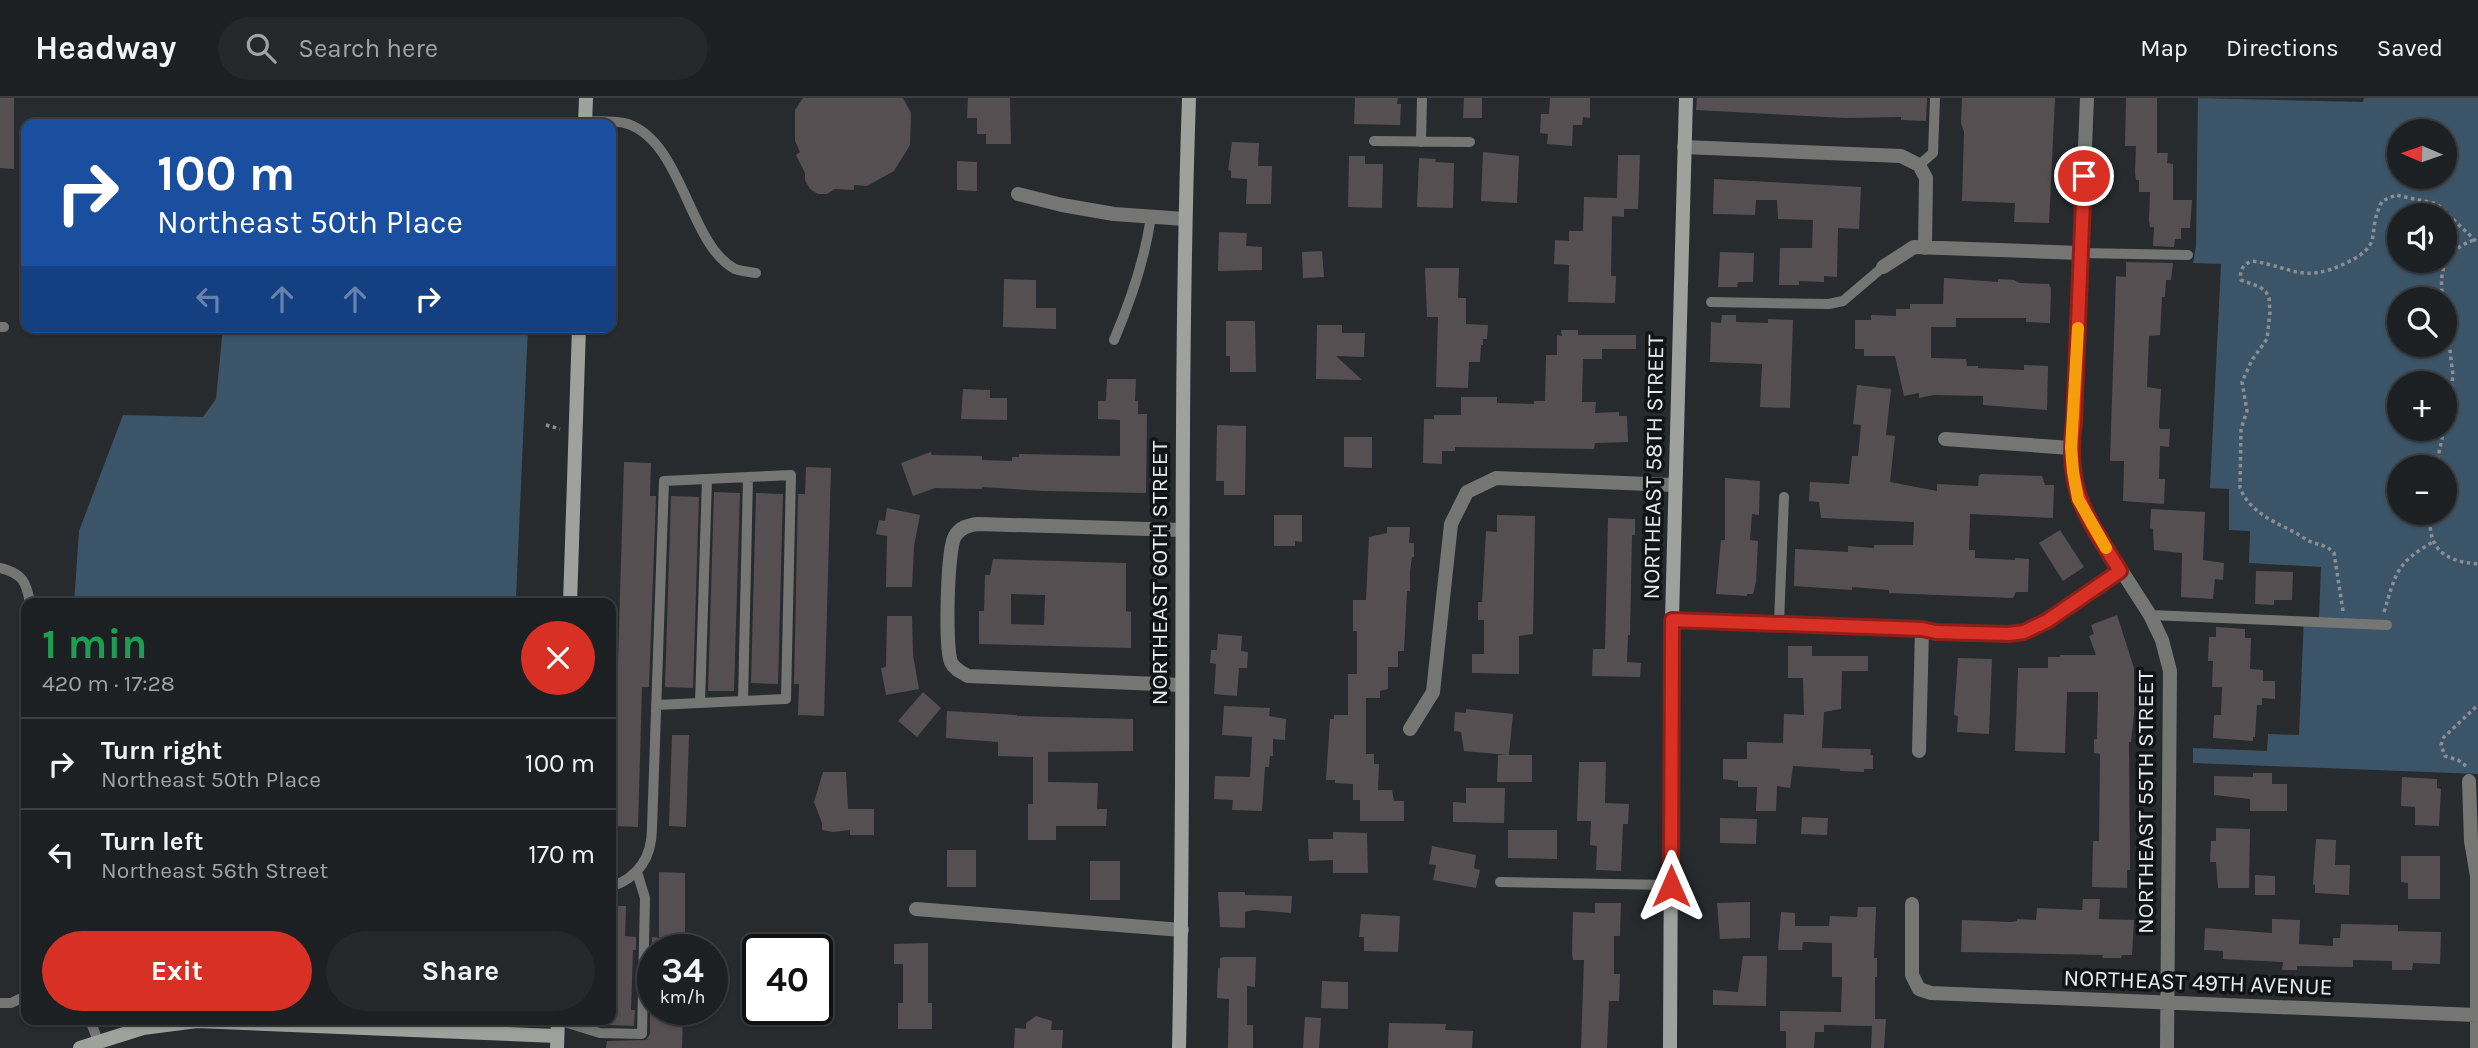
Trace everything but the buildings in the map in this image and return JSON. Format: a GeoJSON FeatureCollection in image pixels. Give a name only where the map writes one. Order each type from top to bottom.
{"type":"FeatureCollection","features":[{"type":"Feature","properties":{"kind":"street"},"geometry":{"type":"LineString","coordinates":[[585,119],[586,98]]}},
{"type":"Feature","properties":{"kind":"street","name":"NORTHEAST 60TH STREET"},"geometry":{"type":"LineString","coordinates":[[1179,1048],[1182,930],[1185,219],[1189,98]]}},
{"type":"Feature","properties":{"kind":"street","name":"NORTHEAST 58TH STREET"},"geometry":{"type":"LineString","coordinates":[[1670,1048],[1674,485],[1686,98]]}},
{"type":"Feature","properties":{"kind":"street","name":"NORTHEAST 55TH STREET"},"geometry":{"type":"LineString","coordinates":[[2087,98],[2071,448],[2078,499],[2120,571],[2150,615],[2162,640],[2170,671],[2166,1048]]}},
{"type":"Feature","properties":{"kind":"street"},"geometry":{"type":"LineString","coordinates":[[1684,147],[1901,156],[1919,165],[1926,178],[1926,248]]}},
{"type":"Feature","properties":{"kind":"street"},"geometry":{"type":"LineString","coordinates":[[1018,194],[1114,214],[1185,219]]}},
{"type":"Feature","properties":{"kind":"street"},"geometry":{"type":"LineString","coordinates":[[1883,267],[1914,247],[2081,253]]}},
{"type":"Feature","properties":{"kind":"street"},"geometry":{"type":"LineString","coordinates":[[570,598],[579,333]]}},
{"type":"Feature","properties":{"kind":"street"},"geometry":{"type":"LineString","coordinates":[[1945,439],[2071,448]]}},
{"type":"Feature","properties":{"kind":"street"},"geometry":{"type":"LineString","coordinates":[[1410,729],[1433,692],[1451,524],[1467,492],[1496,478],[1674,485]]}},
{"type":"Feature","properties":{"kind":"street"},"geometry":{"type":"LineString","coordinates":[[1181,685],[976,677],[960,672],[951,661],[948,642],[950,550],[958,531],[970,524],[1182,530]]}},
{"type":"Feature","properties":{"kind":"street"},"geometry":{"type":"LineString","coordinates":[[1672,620],[2009,634],[2024,632],[2047,621],[2120,571]]}},
{"type":"Feature","properties":{"kind":"street"},"geometry":{"type":"LineString","coordinates":[[1919,751],[1922,629]]}},
{"type":"Feature","properties":{"kind":"street"},"geometry":{"type":"LineString","coordinates":[[2469,781],[2471,841],[2477,876],[2477,1048]]}},
{"type":"Feature","properties":{"kind":"street","name":"NORTHEAST 49TH AVENUE"},"geometry":{"type":"LineString","coordinates":[[1912,904],[1912,975],[1919,989],[1931,993],[2476,1015]]}},
{"type":"Feature","properties":{"kind":"street"},"geometry":{"type":"LineString","coordinates":[[916,909],[1182,930]]}},
{"type":"Feature","properties":{"kind":"street"},"geometry":{"type":"LineString","coordinates":[[80,1048],[163,1025]]}},
{"type":"Feature","properties":{"kind":"street"},"geometry":{"type":"LineString","coordinates":[[266,1025],[557,1042]]}},
{"type":"Feature","properties":{"kind":"lane"},"geometry":{"type":"LineString","coordinates":[[1421,142],[1422,98]]}},
{"type":"Feature","properties":{"kind":"lane"},"geometry":{"type":"LineString","coordinates":[[1919,165],[1933,153],[1935,98]]}},
{"type":"Feature","properties":{"kind":"lane"},"geometry":{"type":"LineString","coordinates":[[616,124],[627,124],[644,133],[658,146],[720,258],[736,269],[756,273]]}},
{"type":"Feature","properties":{"kind":"lane"},"geometry":{"type":"LineString","coordinates":[[1374,141],[1469,142]]}},
{"type":"Feature","properties":{"kind":"lane"},"geometry":{"type":"LineString","coordinates":[[1115,340],[1146,249],[1151,216]]}},
{"type":"Feature","properties":{"kind":"lane"},"geometry":{"type":"LineString","coordinates":[[2081,253],[2188,255]]}},
{"type":"Feature","properties":{"kind":"lane"},"geometry":{"type":"LineString","coordinates":[[1711,302],[1829,304],[1843,301],[1883,267]]}},
{"type":"Feature","properties":{"kind":"lane"},"geometry":{"type":"LineString","coordinates":[[616,885],[637,872],[652,844],[656,705],[664,481],[792,475],[786,699],[656,705]]}},
{"type":"Feature","properties":{"kind":"lane"},"geometry":{"type":"LineString","coordinates":[[743,701],[748,477]]}},
{"type":"Feature","properties":{"kind":"lane"},"geometry":{"type":"LineString","coordinates":[[700,703],[707,479]]}},
{"type":"Feature","properties":{"kind":"lane"},"geometry":{"type":"LineString","coordinates":[[1779,623],[1784,497]]}},
{"type":"Feature","properties":{"kind":"lane"},"geometry":{"type":"LineString","coordinates":[[0,568],[14,571],[24,580],[28,598]]}},
{"type":"Feature","properties":{"kind":"lane"},"geometry":{"type":"LineString","coordinates":[[2150,615],[2384,625]]}},
{"type":"Feature","properties":{"kind":"lane"},"geometry":{"type":"LineString","coordinates":[[574,1025],[600,1033],[642,1034],[645,898],[637,872]]}},
{"type":"Feature","properties":{"kind":"lane"},"geometry":{"type":"LineString","coordinates":[[1500,882],[1671,886]]}},
{"type":"Feature","properties":{"kind":"lane"},"geometry":{"type":"LineString","coordinates":[[0,1003],[11,1003],[21,998]]}},
{"type":"Feature","properties":{"kind":"lane"},"geometry":{"type":"LineString","coordinates":[[92,1025],[98,1041]]}},
{"type":"Feature","properties":{"kind":"path"},"geometry":{"type":"LineString","coordinates":[[2346,623],[2334,553],[2330,548],[2310,542],[2266,519],[2243,495],[2241,429],[2247,411],[2242,382],[2252,360],[2267,339],[2270,312],[2266,292],[2260,286],[2241,279],[2241,271],[2245,263],[2252,261],[2298,273],[2317,274],[2331,271],[2357,258],[2367,249],[2373,239],[2374,224],[2382,201],[2396,195],[2437,204],[2476,241],[2454,250],[2445,261],[2441,272],[2442,287]]}},
{"type":"Feature","properties":{"kind":"path"},"geometry":{"type":"LineString","coordinates":[[2431,525],[2433,541],[2448,557],[2478,564]]}},
{"type":"Feature","properties":{"kind":"path"},"geometry":{"type":"LineString","coordinates":[[2384,625],[2398,569],[2410,555],[2433,541]]}},
{"type":"Feature","properties":{"kind":"path"},"geometry":{"type":"LineString","coordinates":[[2469,781],[2467,766],[2445,756],[2441,745],[2444,737],[2478,705]]}},
{"type":"Feature","properties":{"kind":"shaded area"},"geometry":{"type":"Polygon","coordinates":[[[2198,98],[2363,102],[2364,98],[2478,98],[2478,774],[2193,763],[2193,748],[2267,751],[2268,734],[2299,735],[2304,617],[2319,618],[2321,567],[2249,563],[2250,531],[2229,530],[2229,489],[2210,488],[2221,264],[2193,263],[2196,246],[2198,98]]]}},
{"type":"Feature","properties":{"kind":"shaded area"},"geometry":{"type":"Polygon","coordinates":[[[222,333],[528,333],[516,597],[74,598],[79,531],[123,415],[203,417],[216,399],[222,333]]]}},
{"type":"Feature","properties":{"kind":"slow traffic"},"geometry":{"type":"LineString","coordinates":[[2078,328],[2071,448],[2073,472],[2078,499],[2106,548]]}},
{"type":"Feature","properties":{"kind":"route"},"geometry":{"type":"LineString","coordinates":[[1671,886],[1672,620],[2009,634],[2024,632],[2047,621],[2120,571],[2078,499],[2073,472],[2071,448],[2084,176]]}}]}
